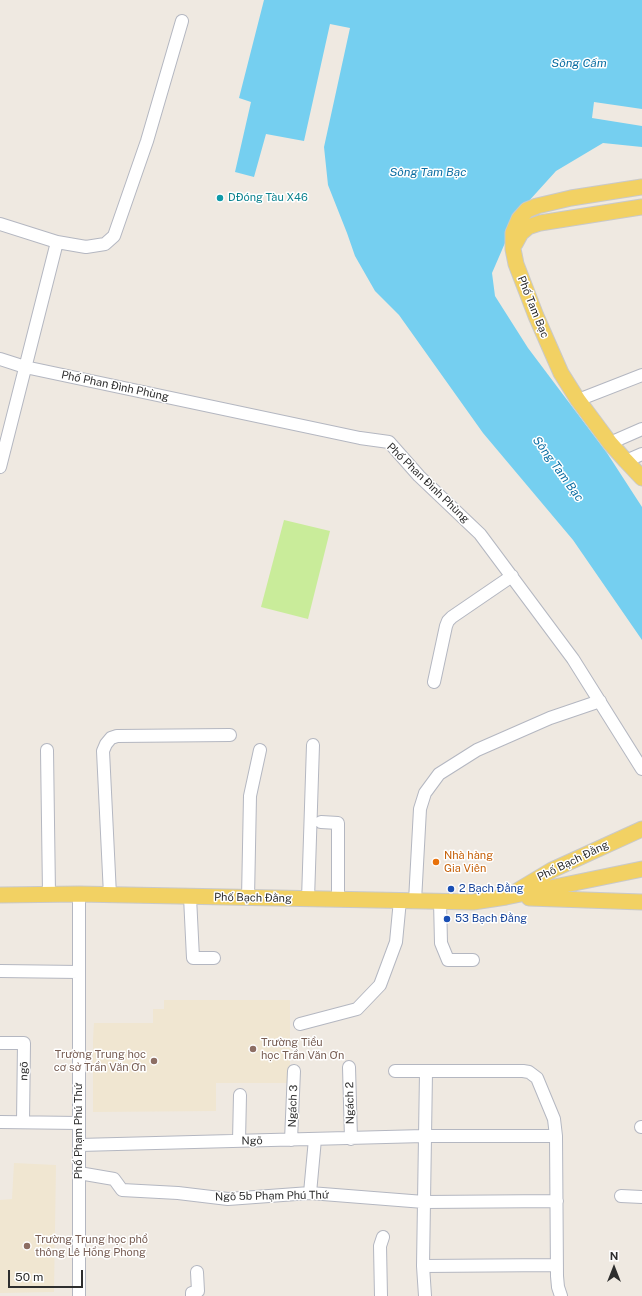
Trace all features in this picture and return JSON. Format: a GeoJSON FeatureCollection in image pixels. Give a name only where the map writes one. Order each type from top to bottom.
{"type":"FeatureCollection","features":[{"type":"Feature","properties":{"kind":"main road","name":"Phố Tam Bạc"},"geometry":{"type":"LineString","coordinates":[[642,187],[571,198],[537,206],[527,210],[519,219],[513,233],[513,249],[516,264],[561,374],[610,443],[642,478]]}},
{"type":"Feature","properties":{"kind":"main road"},"geometry":{"type":"LineString","coordinates":[[513,249],[521,233],[528,227],[540,222],[642,207]]}},
{"type":"Feature","properties":{"kind":"main road","name":"Phố Bạch Đằng"},"geometry":{"type":"LineString","coordinates":[[506,898],[552,870],[642,829]]}},
{"type":"Feature","properties":{"kind":"main road","name":"Phố Bạch Đằng"},"geometry":{"type":"LineString","coordinates":[[0,894],[79,894],[473,902],[506,898],[642,869]]}},
{"type":"Feature","properties":{"kind":"main road","name":"Phố Bạch Đằng"},"geometry":{"type":"LineString","coordinates":[[506,898],[642,902]]}},
{"type":"Feature","properties":{"kind":"street"},"geometry":{"type":"LineString","coordinates":[[0,224],[57,242],[86,247],[105,244],[114,236],[147,141],[182,21]]}},
{"type":"Feature","properties":{"kind":"street"},"geometry":{"type":"LineString","coordinates":[[0,467],[57,242]]}},
{"type":"Feature","properties":{"kind":"street","name":"Phố Phan Đình Phùng"},"geometry":{"type":"LineString","coordinates":[[0,359],[25,366],[352,436],[389,442],[419,476],[480,534],[573,659],[642,769]]}},
{"type":"Feature","properties":{"kind":"street"},"geometry":{"type":"LineString","coordinates":[[578,400],[642,375]]}},
{"type":"Feature","properties":{"kind":"street"},"geometry":{"type":"LineString","coordinates":[[610,443],[642,429]]}},
{"type":"Feature","properties":{"kind":"street"},"geometry":{"type":"LineString","coordinates":[[626,462],[642,454]]}},
{"type":"Feature","properties":{"kind":"street"},"geometry":{"type":"LineString","coordinates":[[434,682],[448,621],[512,576]]}},
{"type":"Feature","properties":{"kind":"street"},"geometry":{"type":"LineString","coordinates":[[300,1024],[357,1009],[380,985],[396,942],[407,901],[420,809],[425,793],[439,774],[477,750],[550,718],[600,701]]}},
{"type":"Feature","properties":{"kind":"street"},"geometry":{"type":"LineString","coordinates":[[110,895],[103,751],[106,744],[111,738],[117,736],[230,735]]}},
{"type":"Feature","properties":{"kind":"street"},"geometry":{"type":"LineString","coordinates":[[308,899],[312,745]]}},
{"type":"Feature","properties":{"kind":"street"},"geometry":{"type":"LineString","coordinates":[[47,750],[49,894]]}},
{"type":"Feature","properties":{"kind":"street"},"geometry":{"type":"LineString","coordinates":[[248,898],[250,796],[260,750]]}},
{"type":"Feature","properties":{"kind":"street"},"geometry":{"type":"LineString","coordinates":[[321,822],[338,822],[338,900]]}},
{"type":"Feature","properties":{"kind":"street","name":"Phố Phạm Phú Thứ"},"geometry":{"type":"LineString","coordinates":[[79,894],[79,1296]]}},
{"type":"Feature","properties":{"kind":"street"},"geometry":{"type":"LineString","coordinates":[[190,896],[193,958],[214,958]]}},
{"type":"Feature","properties":{"kind":"street"},"geometry":{"type":"LineString","coordinates":[[440,901],[441,943],[448,960],[473,960]]}},
{"type":"Feature","properties":{"kind":"street"},"geometry":{"type":"LineString","coordinates":[[0,971],[79,972]]}},
{"type":"Feature","properties":{"kind":"street","name":"ngõ"},"geometry":{"type":"LineString","coordinates":[[0,1043],[24,1043],[23,1122]]}},
{"type":"Feature","properties":{"kind":"street","name":"Ngách 2"},"geometry":{"type":"LineString","coordinates":[[350,1067],[351,1139]]}},
{"type":"Feature","properties":{"kind":"street","name":"Ngách 3"},"geometry":{"type":"LineString","coordinates":[[291,1140],[294,1071]]}},
{"type":"Feature","properties":{"kind":"street"},"geometry":{"type":"LineString","coordinates":[[395,1071],[529,1072],[538,1078],[554,1119],[556,1136],[557,1265],[558,1287],[562,1296]]}},
{"type":"Feature","properties":{"kind":"street"},"geometry":{"type":"LineString","coordinates":[[425,1296],[423,1266],[426,1072]]}},
{"type":"Feature","properties":{"kind":"street"},"geometry":{"type":"LineString","coordinates":[[239,1141],[240,1094]]}},
{"type":"Feature","properties":{"kind":"street"},"geometry":{"type":"LineString","coordinates":[[0,1122],[79,1123]]}},
{"type":"Feature","properties":{"kind":"street","name":"Ngõ"},"geometry":{"type":"LineString","coordinates":[[79,1145],[424,1136],[556,1136]]}},
{"type":"Feature","properties":{"kind":"street"},"geometry":{"type":"LineString","coordinates":[[310,1193],[315,1140]]}},
{"type":"Feature","properties":{"kind":"street","name":"Ngõ 5b Phạm Phú Thứ"},"geometry":{"type":"LineString","coordinates":[[79,1173],[114,1179],[122,1190],[178,1193],[228,1199],[310,1193],[424,1202],[557,1201]]}},
{"type":"Feature","properties":{"kind":"street"},"geometry":{"type":"LineString","coordinates":[[622,1196],[642,1197]]}},
{"type":"Feature","properties":{"kind":"street"},"geometry":{"type":"LineString","coordinates":[[381,1296],[380,1246],[383,1237]]}},
{"type":"Feature","properties":{"kind":"street"},"geometry":{"type":"LineString","coordinates":[[423,1266],[557,1265]]}},
{"type":"Feature","properties":{"kind":"street"},"geometry":{"type":"LineString","coordinates":[[192,1296],[192,1293],[198,1291],[197,1272]]}},
{"type":"Feature","properties":{"kind":"shaded area"},"geometry":{"type":"Polygon","coordinates":[[[164,1000],[290,1000],[290,1083],[216,1083],[216,1111],[93,1112],[94,1023],[153,1023],[153,1009],[164,1009],[164,1000]]]}},
{"type":"Feature","properties":{"kind":"shaded area","name":"Trường Trung học phổ thông Lê Hồng Phong"},"geometry":{"type":"Polygon","coordinates":[[[14,1163],[56,1165],[54,1292],[0,1293],[0,1200],[12,1199],[14,1163]]]}},
{"type":"Feature","properties":{"kind":"green space"},"geometry":{"type":"Polygon","coordinates":[[[284,520],[330,531],[308,619],[261,607],[284,520]]]}},
{"type":"Feature","properties":{"kind":"water","name":"Sông Tam Bạc"},"geometry":{"type":"Polygon","coordinates":[[[264,0],[642,0],[642,147],[603,143],[556,171],[518,213],[492,273],[495,296],[528,348],[607,453],[642,507],[642,640],[573,540],[483,433],[399,315],[375,291],[355,256],[328,185],[324,147],[350,28],[330,24],[304,141],[266,134],[254,177],[235,172],[251,102],[239,98],[264,0]]]}},
{"type":"Feature","properties":{"kind":"pier"},"geometry":{"type":"Polygon","coordinates":[[[594,102],[642,109],[642,126],[592,118],[594,102]]]}},
{"type":"Feature","properties":{"kind":"place","name":"DĐóng Tàu X46"},"geometry":{"type":"Point","coordinates":[220,198]}},
{"type":"Feature","properties":{"kind":"place","name":"Nhà hàng Gia Viên"},"geometry":{"type":"Point","coordinates":[436,862]}},
{"type":"Feature","properties":{"kind":"place","name":"2 Bạch Đằng"},"geometry":{"type":"Point","coordinates":[451,889]}},
{"type":"Feature","properties":{"kind":"place","name":"53 Bạch Đằng"},"geometry":{"type":"Point","coordinates":[447,919]}},
{"type":"Feature","properties":{"kind":"place","name":"Trường Tiểu học Trần Văn Ơn"},"geometry":{"type":"Point","coordinates":[253,1049]}},
{"type":"Feature","properties":{"kind":"place","name":"Trường Trung học cơ sở Trần Văn Ơn"},"geometry":{"type":"Point","coordinates":[154,1061]}},
{"type":"Feature","properties":{"kind":"place","name":"Trường Trung học phổ thông Lê Hồng Phong"},"geometry":{"type":"Point","coordinates":[27,1246]}},
{"type":"Feature","properties":{"kind":"water label","name":"Sông Cấm"},"geometry":{"type":"Point","coordinates":[579,63]}}]}
